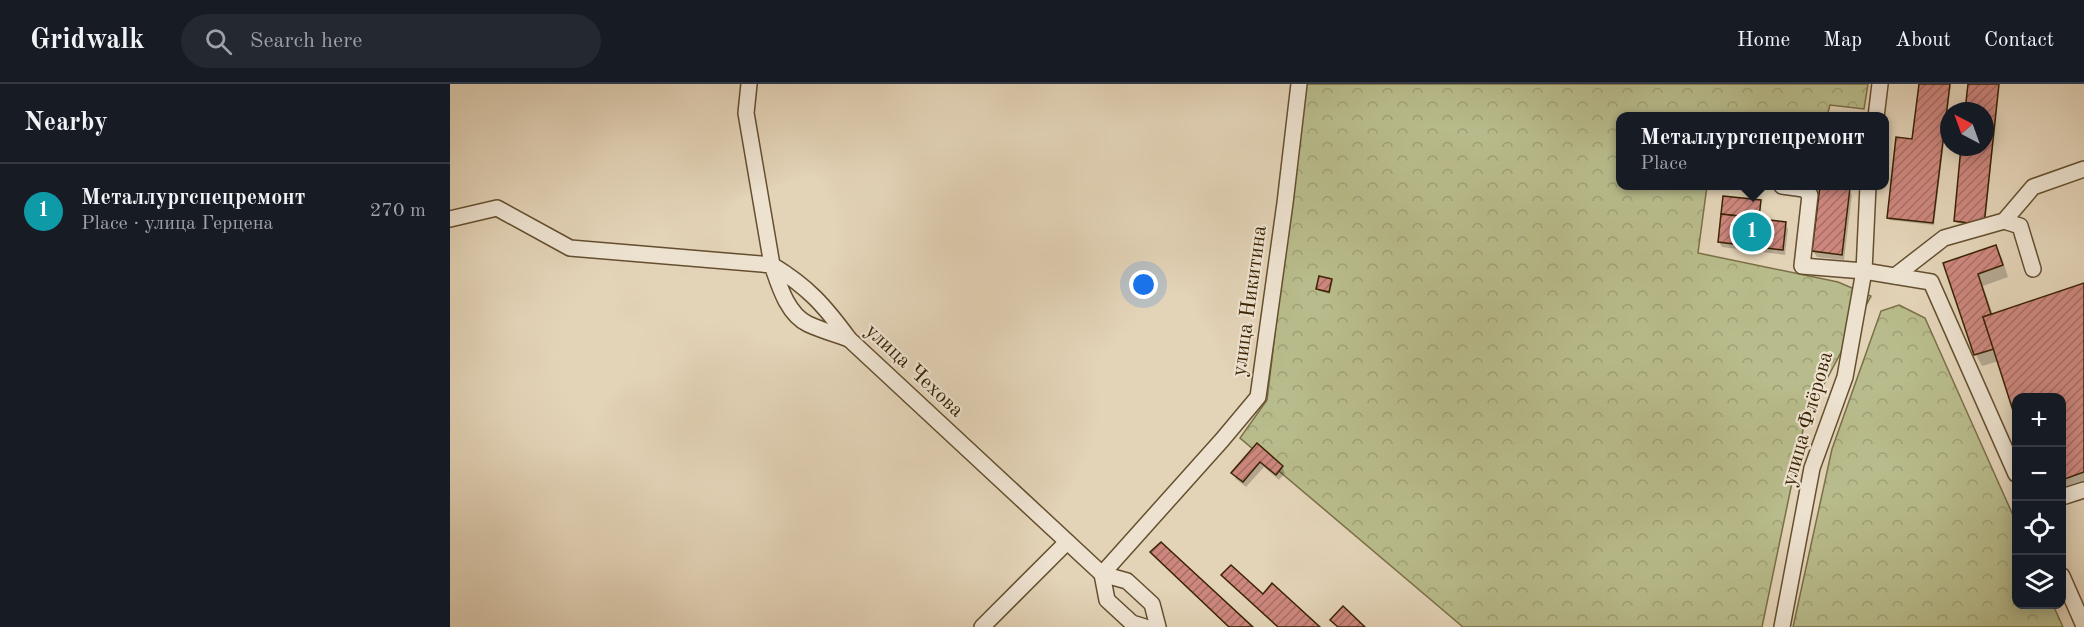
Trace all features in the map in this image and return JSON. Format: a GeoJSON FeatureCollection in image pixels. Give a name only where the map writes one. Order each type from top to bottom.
{"type":"FeatureCollection","features":[{"type":"Feature","properties":{"kind":"street"},"geometry":{"type":"LineString","coordinates":[[749,84],[746,112],[772,265],[782,293],[791,309],[806,323],[849,339]]}},
{"type":"Feature","properties":{"kind":"street","name":"улица Никитина"},"geometry":{"type":"LineString","coordinates":[[1102,574],[1258,398],[1286,203],[1299,84]]}},
{"type":"Feature","properties":{"kind":"street"},"geometry":{"type":"LineString","coordinates":[[1877,112],[1880,84]]}},
{"type":"Feature","properties":{"kind":"street"},"geometry":{"type":"LineString","coordinates":[[2004,221],[2033,187],[2084,169]]}},
{"type":"Feature","properties":{"kind":"street"},"geometry":{"type":"LineString","coordinates":[[1805,190],[1810,195],[1802,266],[1864,271],[1931,282],[2012,465]]}},
{"type":"Feature","properties":{"kind":"street","name":"улица Флёрова"},"geometry":{"type":"LineString","coordinates":[[1782,627],[1812,468],[1845,377],[1864,271],[1868,190]]}},
{"type":"Feature","properties":{"kind":"street"},"geometry":{"type":"LineString","coordinates":[[450,219],[497,207],[570,248],[772,265]]}},
{"type":"Feature","properties":{"kind":"street"},"geometry":{"type":"LineString","coordinates":[[1895,276],[1944,238],[2004,221],[2020,226],[2033,269]]}},
{"type":"Feature","properties":{"kind":"street","name":"улица Чехова"},"geometry":{"type":"LineString","coordinates":[[772,265],[798,280],[827,309],[849,339],[1102,574],[1127,581],[1152,604],[1158,627]]}},
{"type":"Feature","properties":{"kind":"street"},"geometry":{"type":"LineString","coordinates":[[2066,495],[2084,490]]}},
{"type":"Feature","properties":{"kind":"street"},"geometry":{"type":"LineString","coordinates":[[982,627],[1067,542]]}},
{"type":"Feature","properties":{"kind":"street"},"geometry":{"type":"LineString","coordinates":[[1102,574],[1107,600],[1132,623],[1145,627]]}},
{"type":"Feature","properties":{"kind":"street"},"geometry":{"type":"LineString","coordinates":[[2066,587],[2084,626]]}},
{"type":"Feature","properties":{"kind":"green space"},"geometry":{"type":"Polygon","coordinates":[[[1305,84],[1868,84],[1864,109],[1830,105],[1828,112],[1616,112],[1616,190],[1706,190],[1698,253],[1838,282],[1871,296],[1805,420],[1762,627],[1463,627],[1240,438],[1267,400],[1305,84]]]}},
{"type":"Feature","properties":{"kind":"green space"},"geometry":{"type":"Polygon","coordinates":[[[1899,305],[1925,318],[2012,513],[2012,609],[2055,609],[2063,627],[1793,627],[1832,449],[1881,311],[1899,305]]]}},
{"type":"Feature","properties":{"kind":"building"},"geometry":{"type":"Polygon","coordinates":[[[1919,84],[1950,84],[1948,102],[1940,102],[1941,156],[1933,223],[1887,218],[1896,137],[1912,139],[1919,84]]]}},
{"type":"Feature","properties":{"kind":"building"},"geometry":{"type":"Polygon","coordinates":[[[1968,84],[1999,84],[1994,131],[1994,102],[1966,102],[1968,84]]]}},
{"type":"Feature","properties":{"kind":"building"},"geometry":{"type":"Polygon","coordinates":[[[1960,156],[1991,156],[1984,225],[1954,221],[1960,156]]]}},
{"type":"Feature","properties":{"kind":"building"},"geometry":{"type":"Polygon","coordinates":[[[1820,190],[1850,190],[1842,255],[1812,251],[1820,190]]]}},
{"type":"Feature","properties":{"kind":"building"},"geometry":{"type":"Polygon","coordinates":[[[1723,196],[1761,200],[1759,218],[1721,214],[1723,196]]]}},
{"type":"Feature","properties":{"kind":"building"},"geometry":{"type":"Polygon","coordinates":[[[1721,214],[1786,222],[1783,250],[1718,242],[1721,214]]]}},
{"type":"Feature","properties":{"kind":"building"},"geometry":{"type":"Polygon","coordinates":[[[1996,245],[2003,265],[1978,274],[1991,314],[1983,317],[1994,349],[1974,355],[1943,263],[1996,245]]]}},
{"type":"Feature","properties":{"kind":"building"},"geometry":{"type":"Polygon","coordinates":[[[1319,276],[1332,279],[1329,292],[1316,289],[1319,276]]]}},
{"type":"Feature","properties":{"kind":"building"},"geometry":{"type":"Polygon","coordinates":[[[2084,283],[2084,472],[2066,479],[2066,393],[2012,393],[2012,408],[1983,317],[2084,283]]]}},
{"type":"Feature","properties":{"kind":"building"},"geometry":{"type":"Polygon","coordinates":[[[1257,443],[1283,466],[1276,475],[1260,462],[1243,482],[1231,473],[1257,443]]]}},
{"type":"Feature","properties":{"kind":"building"},"geometry":{"type":"Polygon","coordinates":[[[1161,542],[1253,627],[1229,627],[1150,552],[1161,542]]]}},
{"type":"Feature","properties":{"kind":"building"},"geometry":{"type":"Polygon","coordinates":[[[1231,565],[1263,594],[1272,583],[1320,627],[1278,627],[1221,575],[1231,565]]]}},
{"type":"Feature","properties":{"kind":"building"},"geometry":{"type":"Polygon","coordinates":[[[1343,606],[1365,627],[1338,627],[1330,620],[1343,606]]]}},
{"type":"Feature","properties":{"kind":"place","name":"Металлургспецремонт"},"geometry":{"type":"Point","coordinates":[1752,232]}}]}
